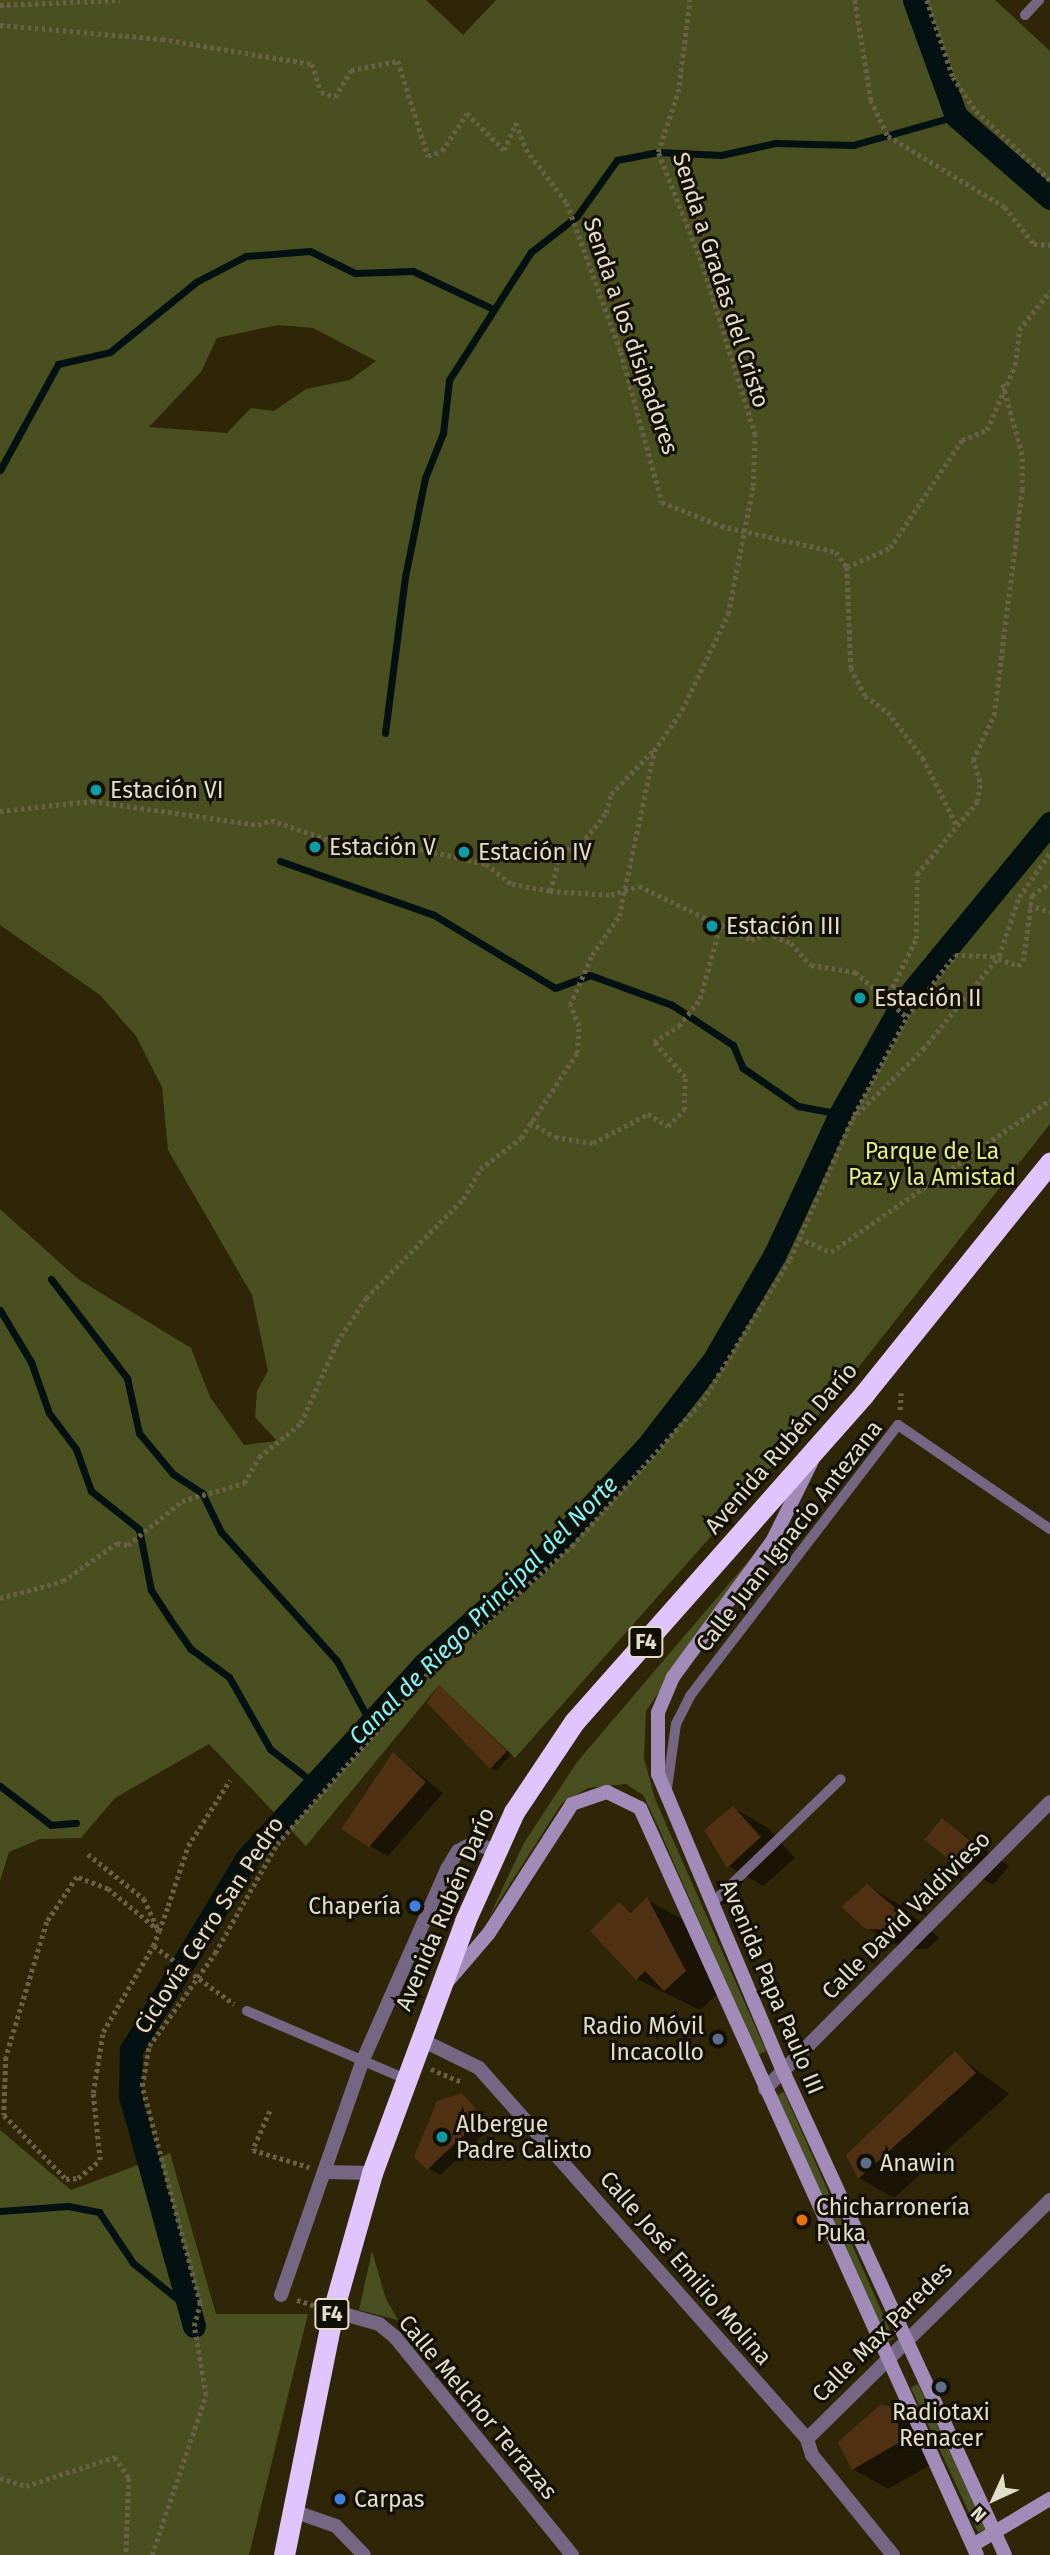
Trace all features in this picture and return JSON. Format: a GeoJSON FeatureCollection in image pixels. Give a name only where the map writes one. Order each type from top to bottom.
{"type":"FeatureCollection","features":[{"type":"Feature","properties":{"kind":"highway","name":"Avenida Rubén Darío"},"geometry":{"type":"LineString","coordinates":[[284,2555],[296,2512],[333,2311],[372,2173],[436,1995],[493,1850],[574,1722],[818,1448],[1050,1163]]}},
{"type":"Feature","properties":{"kind":"main road","name":"Avenida Papa Paulo III"},"geometry":{"type":"LineString","coordinates":[[818,1448],[774,1540],[673,1677],[663,1701],[654,1744],[667,1800],[783,2071],[1005,2555]]}},
{"type":"Feature","properties":{"kind":"main road","name":"Avenida Papa Paulo III"},"geometry":{"type":"LineString","coordinates":[[436,1995],[489,1933],[572,1804],[618,1794],[640,1808],[660,1846],[765,2089],[975,2550]]}},
{"type":"Feature","properties":{"kind":"main road"},"geometry":{"type":"LineString","coordinates":[[975,2550],[995,2533],[1050,2499]]}},
{"type":"Feature","properties":{"kind":"street","name":"Calle David Valdivieso"},"geometry":{"type":"LineString","coordinates":[[765,2089],[1050,1802]]}},
{"type":"Feature","properties":{"kind":"street"},"geometry":{"type":"LineString","coordinates":[[281,2295],[362,2062],[458,1851],[474,1843],[493,1850]]}},
{"type":"Feature","properties":{"kind":"street","name":"Calle José Emilio Molina"},"geometry":{"type":"LineString","coordinates":[[420,2039],[479,2068],[807,2439],[812,2455],[893,2555]]}},
{"type":"Feature","properties":{"kind":"street"},"geometry":{"type":"LineString","coordinates":[[324,2172],[372,2173]]}},
{"type":"Feature","properties":{"kind":"street","name":"Calle Max Paredes"},"geometry":{"type":"LineString","coordinates":[[807,2439],[1050,2200]]}},
{"type":"Feature","properties":{"kind":"street","name":"Calle Melchor Terrazas"},"geometry":{"type":"LineString","coordinates":[[333,2311],[379,2324],[395,2337],[572,2555]]}},
{"type":"Feature","properties":{"kind":"street"},"geometry":{"type":"LineString","coordinates":[[296,2512],[336,2526],[364,2555]]}},
{"type":"Feature","properties":{"kind":"lane"},"geometry":{"type":"LineString","coordinates":[[1025,15],[1039,0]]}},
{"type":"Feature","properties":{"kind":"lane","name":"Calle Juan Ignacio Antezana"},"geometry":{"type":"LineString","coordinates":[[667,1800],[676,1724],[690,1696],[898,1425],[1050,1530]]}},
{"type":"Feature","properties":{"kind":"lane"},"geometry":{"type":"LineString","coordinates":[[711,1904],[841,1779]]}},
{"type":"Feature","properties":{"kind":"lane"},"geometry":{"type":"LineString","coordinates":[[247,2011],[406,2079]]}},
{"type":"Feature","properties":{"kind":"path"},"geometry":{"type":"LineString","coordinates":[[0,5],[120,0]]}},
{"type":"Feature","properties":{"kind":"path","name":"Senda a Gradas del Cristo"},"geometry":{"type":"LineString","coordinates":[[550,891],[561,852],[581,844],[606,813],[611,794],[654,751],[718,636],[748,533],[755,435],[703,267],[658,152],[678,92],[690,0]]}},
{"type":"Feature","properties":{"kind":"path"},"geometry":{"type":"LineString","coordinates":[[855,0],[871,100],[888,136],[1004,206],[1034,244],[1050,245]]}},
{"type":"Feature","properties":{"kind":"path"},"geometry":{"type":"LineString","coordinates":[[927,0],[953,77],[968,100],[1050,180]]}},
{"type":"Feature","properties":{"kind":"path","name":"Senda a los disipadores"},"geometry":{"type":"LineString","coordinates":[[0,24],[162,39],[312,64],[321,92],[335,97],[352,70],[398,61],[428,156],[442,151],[467,113],[504,150],[516,123],[526,149],[568,203],[621,352],[662,502],[748,533]]}},
{"type":"Feature","properties":{"kind":"path"},"geometry":{"type":"LineString","coordinates":[[847,567],[890,548],[962,440],[987,430],[1002,383],[1015,365],[1019,330],[1050,290]]}},
{"type":"Feature","properties":{"kind":"path"},"geometry":{"type":"LineString","coordinates":[[886,1000],[916,939],[917,874],[977,802],[980,782],[973,760],[994,715],[1022,490],[1022,455],[1002,383]]}},
{"type":"Feature","properties":{"kind":"path"},"geometry":{"type":"LineString","coordinates":[[748,533],[812,542],[836,552],[847,567],[851,668],[865,696],[888,712],[923,758],[957,826]]}},
{"type":"Feature","properties":{"kind":"path","name":"Senda a Gradas del Cristo"},"geometry":{"type":"LineString","coordinates":[[0,1598],[63,1581],[106,1549],[128,1545],[182,1501],[244,1483],[259,1457],[301,1423],[337,1342],[366,1297],[463,1199],[480,1169],[521,1138],[577,1054],[579,1027],[570,1005],[592,955],[613,929],[654,751]]}},
{"type":"Feature","properties":{"kind":"path"},"geometry":{"type":"LineString","coordinates":[[0,811],[92,801],[258,825],[271,820],[366,853],[421,849],[486,864],[512,884],[550,891],[623,891],[639,886],[658,892],[721,922],[751,940],[767,933],[791,943],[811,965],[855,972],[907,1017]]}},
{"type":"Feature","properties":{"kind":"path","name":"Ciclovía Cerro San Pedro"},"geometry":{"type":"LineString","coordinates":[[152,2555],[206,2396],[194,2326],[200,2303],[142,2069],[149,2046],[195,1980],[277,1844],[429,1672],[572,1546],[703,1400],[759,1316],[799,1238],[852,1119],[923,1049],[999,956],[1019,897],[1050,853]]}},
{"type":"Feature","properties":{"kind":"path"},"geometry":{"type":"LineString","coordinates":[[852,1119],[907,1017],[954,955],[992,956],[1018,966],[1028,907],[1040,884],[1050,883]]}},
{"type":"Feature","properties":{"kind":"path"},"geometry":{"type":"LineString","coordinates":[[1028,907],[1050,912]]}},
{"type":"Feature","properties":{"kind":"path"},"geometry":{"type":"LineString","coordinates":[[530,1122],[555,1138],[593,1143],[648,1114],[668,1126],[684,1110],[685,1077],[654,1042],[678,1027],[700,999],[721,922]]}},
{"type":"Feature","properties":{"kind":"path"},"geometry":{"type":"LineString","coordinates":[[799,1238],[831,1252],[1050,1100]]}},
{"type":"Feature","properties":{"kind":"path"},"geometry":{"type":"LineString","coordinates":[[159,1931],[108,1889],[77,1877],[43,1934],[6,2057],[4,2115],[66,2179],[78,2178],[100,2160],[93,2093],[103,2032],[154,1947],[188,1846],[230,1780]]}},
{"type":"Feature","properties":{"kind":"path"},"geometry":{"type":"LineString","coordinates":[[88,1854],[144,1899],[159,1931]]}},
{"type":"Feature","properties":{"kind":"path"},"geometry":{"type":"LineString","coordinates":[[154,1947],[195,1980],[247,2011]]}},
{"type":"Feature","properties":{"kind":"path"},"geometry":{"type":"LineString","coordinates":[[270,2111],[253,2150],[324,2172]]}},
{"type":"Feature","properties":{"kind":"path"},"geometry":{"type":"LineString","coordinates":[[281,2295],[333,2311]]}},
{"type":"Feature","properties":{"kind":"path"},"geometry":{"type":"LineString","coordinates":[[0,2478],[26,2486],[115,2456],[129,2478],[126,2555]]}},
{"type":"Feature","properties":{"kind":"green space","name":"Parque de La Paz y la Amistad"},"geometry":{"type":"Polygon","coordinates":[[[0,0],[426,0],[463,35],[496,0],[995,0],[1050,51],[1050,1124],[843,1387],[515,1758],[439,1685],[306,1846],[209,1744],[115,1798],[81,1838],[40,1839],[9,1852],[0,1881],[0,1209],[78,1279],[191,1348],[210,1397],[244,1445],[277,1441],[255,1417],[257,1391],[268,1371],[252,1295],[168,1150],[162,1087],[136,1036],[100,995],[0,925],[0,0]],[[278,325],[217,338],[201,372],[149,427],[227,433],[251,408],[274,411],[306,389],[350,380],[376,361],[313,328],[278,325]]]}},
{"type":"Feature","properties":{"kind":"green space"},"geometry":{"type":"Polygon","coordinates":[[[750,1559],[646,1711],[644,1758],[655,1799],[766,2051],[758,2055],[643,1795],[626,1784],[588,1788],[562,1803],[489,1917],[524,1843],[577,1762],[750,1559]]]}},
{"type":"Feature","properties":{"kind":"green space"},"geometry":{"type":"Polygon","coordinates":[[[784,2092],[894,2339],[887,2342],[777,2095],[784,2092]]]}},
{"type":"Feature","properties":{"kind":"green space"},"geometry":{"type":"Polygon","coordinates":[[[0,2130],[71,2190],[170,2153],[216,2314],[308,2314],[249,2555],[0,2555],[0,2130]]]}},
{"type":"Feature","properties":{"kind":"green space"},"geometry":{"type":"Polygon","coordinates":[[[372,2251],[386,2299],[398,2320],[359,2310],[372,2251]]]}},
{"type":"Feature","properties":{"kind":"green space"},"geometry":{"type":"Polygon","coordinates":[[[918,2384],[986,2529],[978,2532],[911,2387],[918,2384]]]}},
{"type":"Feature","properties":{"kind":"building"},"geometry":{"type":"Polygon","coordinates":[[[439,1685],[507,1751],[490,1769],[427,1703],[439,1685]]]}},
{"type":"Feature","properties":{"kind":"building"},"geometry":{"type":"Polygon","coordinates":[[[393,1752],[426,1782],[369,1847],[341,1829],[393,1752]]]}},
{"type":"Feature","properties":{"kind":"building"},"geometry":{"type":"Polygon","coordinates":[[[733,1806],[761,1837],[727,1868],[704,1830],[733,1806]]]}},
{"type":"Feature","properties":{"kind":"building"},"geometry":{"type":"Polygon","coordinates":[[[942,1818],[975,1845],[958,1867],[924,1840],[942,1818]]]}},
{"type":"Feature","properties":{"kind":"building"},"geometry":{"type":"Polygon","coordinates":[[[867,1884],[906,1917],[892,1930],[866,1929],[841,1907],[867,1884]]]}},
{"type":"Feature","properties":{"kind":"building"},"geometry":{"type":"Polygon","coordinates":[[[647,1897],[686,1971],[664,1991],[645,1971],[636,1980],[590,1931],[619,1902],[631,1913],[647,1897]]]}},
{"type":"Feature","properties":{"kind":"building"},"geometry":{"type":"Polygon","coordinates":[[[955,2051],[976,2073],[858,2179],[846,2155],[955,2051]]]}},
{"type":"Feature","properties":{"kind":"building","name":"Albergue Padre Calixto"},"geometry":{"type":"Polygon","coordinates":[[[462,2093],[483,2117],[427,2170],[414,2157],[437,2101],[462,2093]]]}},
{"type":"Feature","properties":{"kind":"building"},"geometry":{"type":"Polygon","coordinates":[[[881,2404],[890,2407],[905,2439],[852,2470],[838,2442],[881,2404]]]}},
{"type":"Feature","properties":{"kind":"waterway","name":"Canal de Riego Principal del Norte"},"geometry":{"type":"LineString","coordinates":[[914,0],[956,116],[1050,198]]}},
{"type":"Feature","properties":{"kind":"waterway"},"geometry":{"type":"LineString","coordinates":[[385,733],[405,577],[425,478],[443,433],[449,380],[531,252],[577,216],[617,160],[658,152],[721,155],[775,143],[853,145],[956,116]]}},
{"type":"Feature","properties":{"kind":"waterway"},"geometry":{"type":"LineString","coordinates":[[0,470],[58,364],[110,352],[196,282],[246,256],[310,251],[355,273],[413,271],[493,309]]}},
{"type":"Feature","properties":{"kind":"waterway","name":"Canal de Riego Principal del Norte"},"geometry":{"type":"LineString","coordinates":[[194,2326],[130,2096],[131,2050],[246,1859],[425,1663],[538,1563],[648,1445],[713,1361],[775,1254],[840,1114],[903,1002],[1050,823]]}},
{"type":"Feature","properties":{"kind":"waterway"},"geometry":{"type":"LineString","coordinates":[[280,861],[434,915],[555,988],[590,975],[672,1005],[733,1045],[743,1068],[798,1106],[840,1114]]}},
{"type":"Feature","properties":{"kind":"waterway"},"geometry":{"type":"LineString","coordinates":[[51,1279],[127,1378],[139,1433],[173,1474],[202,1493],[221,1532],[337,1661],[370,1722]]}},
{"type":"Feature","properties":{"kind":"waterway"},"geometry":{"type":"LineString","coordinates":[[0,1310],[31,1362],[49,1413],[76,1449],[91,1491],[139,1529],[151,1590],[169,1618],[191,1649],[229,1677],[270,1749],[314,1783]]}},
{"type":"Feature","properties":{"kind":"waterway"},"geometry":{"type":"LineString","coordinates":[[0,1786],[51,1825],[76,1823]]}},
{"type":"Feature","properties":{"kind":"waterway"},"geometry":{"type":"LineString","coordinates":[[0,2211],[68,2206],[99,2212],[133,2263],[191,2310]]}},
{"type":"Feature","properties":{"kind":"place","name":"Estación VI"},"geometry":{"type":"Point","coordinates":[96,790]}},
{"type":"Feature","properties":{"kind":"place","name":"Estación V"},"geometry":{"type":"Point","coordinates":[315,847]}},
{"type":"Feature","properties":{"kind":"place","name":"Estación IV"},"geometry":{"type":"Point","coordinates":[464,852]}},
{"type":"Feature","properties":{"kind":"place","name":"Estación III"},"geometry":{"type":"Point","coordinates":[712,926]}},
{"type":"Feature","properties":{"kind":"place","name":"Estación II"},"geometry":{"type":"Point","coordinates":[860,998]}},
{"type":"Feature","properties":{"kind":"place","name":"Chapería"},"geometry":{"type":"Point","coordinates":[415,1906]}},
{"type":"Feature","properties":{"kind":"place","name":"Radio Móvil Incacollo"},"geometry":{"type":"Point","coordinates":[718,2039]}},
{"type":"Feature","properties":{"kind":"place","name":"Albergue Padre Calixto"},"geometry":{"type":"Point","coordinates":[442,2137]}},
{"type":"Feature","properties":{"kind":"place","name":"Anawin"},"geometry":{"type":"Point","coordinates":[866,2163]}},
{"type":"Feature","properties":{"kind":"place","name":"Chicharronería Puka"},"geometry":{"type":"Point","coordinates":[802,2220]}},
{"type":"Feature","properties":{"kind":"place","name":"Radiotaxi Renacer"},"geometry":{"type":"Point","coordinates":[941,2387]}},
{"type":"Feature","properties":{"kind":"place","name":"Carpas"},"geometry":{"type":"Point","coordinates":[340,2499]}}]}
